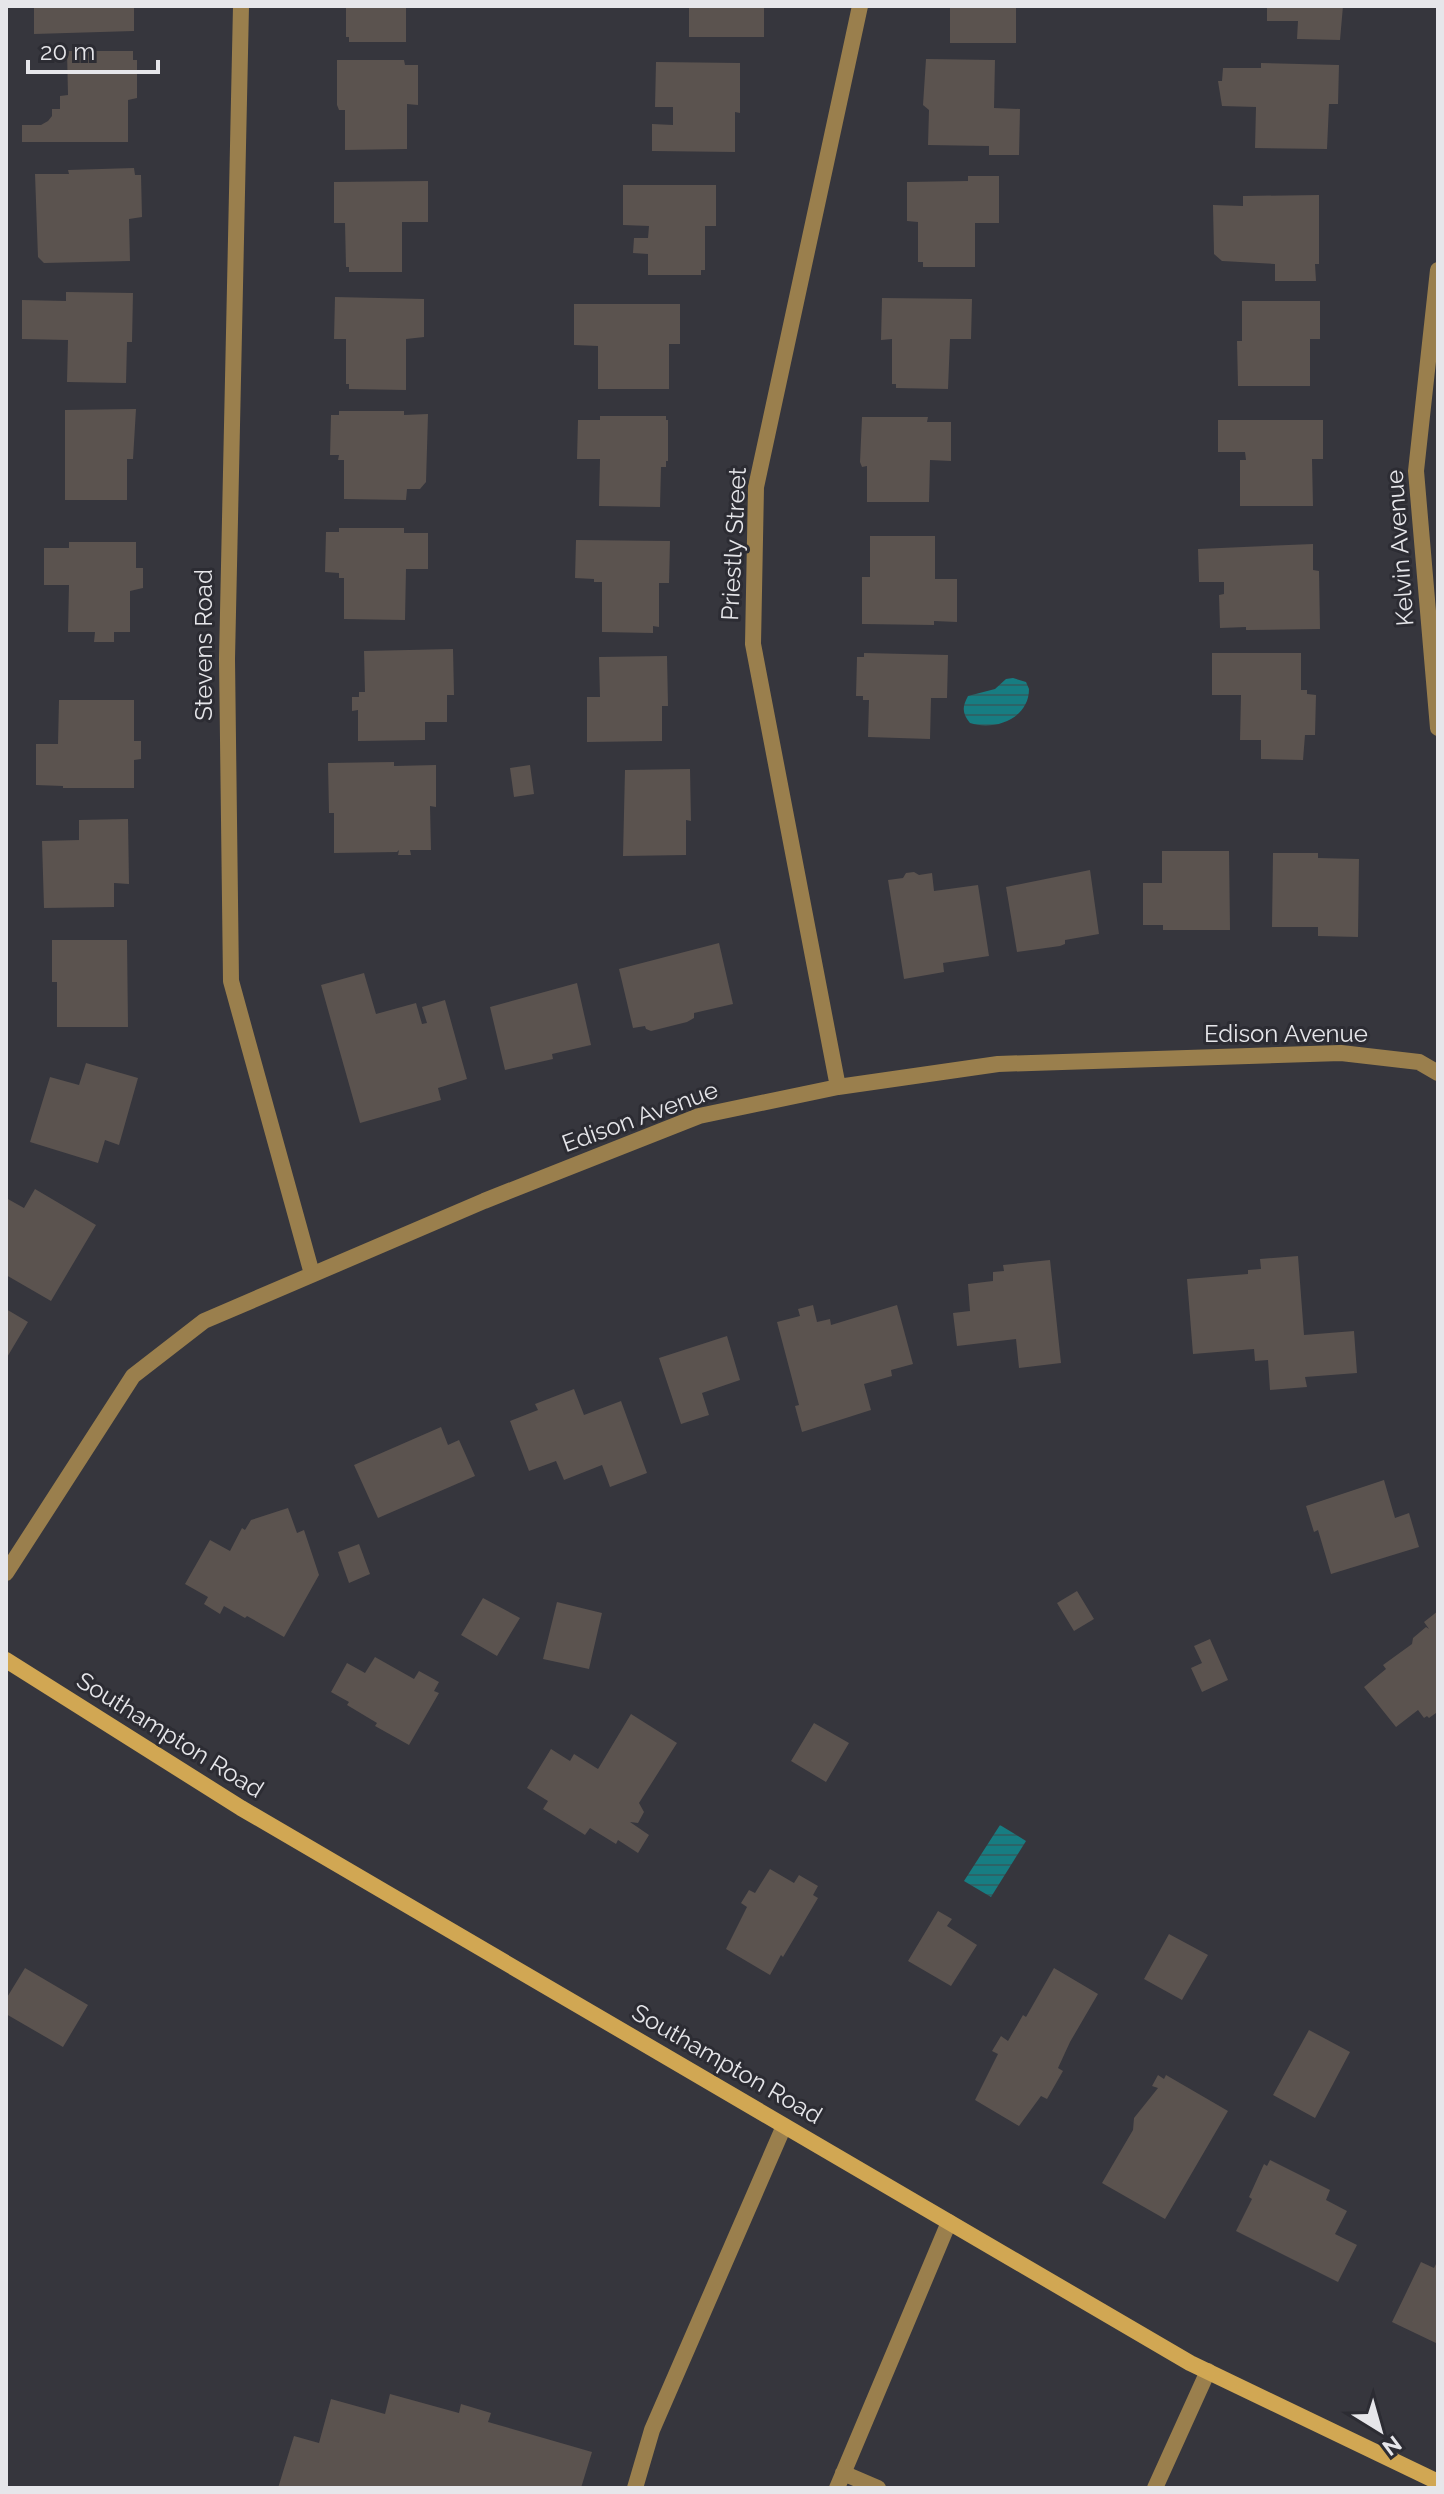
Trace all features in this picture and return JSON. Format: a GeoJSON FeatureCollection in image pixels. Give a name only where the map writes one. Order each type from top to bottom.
{"type":"FeatureCollection","features":[{"type":"Feature","properties":{"kind":"street","name":"Stevens Road"},"geometry":{"type":"LineString","coordinates":[[241,6],[227,659],[231,981],[312,1274]]}},
{"type":"Feature","properties":{"kind":"street","name":"Priestly Street"},"geometry":{"type":"LineString","coordinates":[[838,1087],[753,644],[756,487],[860,6]]}},
{"type":"Feature","properties":{"kind":"street","name":"Kelvin Avenue"},"geometry":{"type":"LineString","coordinates":[[1438,270],[1416,471],[1438,728]]}},
{"type":"Feature","properties":{"kind":"street","name":"Edison Avenue"},"geometry":{"type":"LineString","coordinates":[[6,1573],[133,1376],[204,1321],[484,1201],[699,1116],[838,1087],[998,1064],[1341,1053],[1419,1062],[1438,1073]]}},
{"type":"Feature","properties":{"kind":"street","name":"Southampton Road"},"geometry":{"type":"LineString","coordinates":[[6,1660],[241,1808],[1208,2371],[1438,2482]]}},
{"type":"Feature","properties":{"kind":"street"},"geometry":{"type":"LineString","coordinates":[[635,2488],[652,2430],[784,2126]]}},
{"type":"Feature","properties":{"kind":"street"},"geometry":{"type":"LineString","coordinates":[[878,2488],[840,2481],[949,2222]]}},
{"type":"Feature","properties":{"kind":"street"},"geometry":{"type":"LineString","coordinates":[[1155,2488],[1208,2371]]}},
{"type":"Feature","properties":{"kind":"water"},"geometry":{"type":"Polygon","coordinates":[[[1006,679],[1026,682],[1029,689],[1023,708],[1017,715],[999,724],[970,723],[964,710],[968,696],[995,689],[1006,679]]]}},
{"type":"Feature","properties":{"kind":"water"},"geometry":{"type":"Polygon","coordinates":[[[1000,1825],[1026,1841],[991,1897],[964,1881],[1000,1825]]]}},
{"type":"Feature","properties":{"kind":"building"},"geometry":{"type":"Polygon","coordinates":[[[34,6],[134,6],[134,31],[34,34],[34,6]]]}},
{"type":"Feature","properties":{"kind":"building"},"geometry":{"type":"Polygon","coordinates":[[[346,6],[406,6],[406,42],[349,42],[349,37],[346,37],[346,6]]]}},
{"type":"Feature","properties":{"kind":"building"},"geometry":{"type":"Polygon","coordinates":[[[689,6],[764,6],[764,37],[689,37],[689,6]]]}},
{"type":"Feature","properties":{"kind":"building"},"geometry":{"type":"Polygon","coordinates":[[[950,6],[1016,6],[1016,43],[950,43],[950,6]]]}},
{"type":"Feature","properties":{"kind":"building"},"geometry":{"type":"Polygon","coordinates":[[[1267,6],[1343,6],[1340,40],[1297,39],[1298,21],[1267,21],[1267,6]]]}},
{"type":"Feature","properties":{"kind":"building"},"geometry":{"type":"Polygon","coordinates":[[[67,51],[133,51],[133,60],[137,60],[137,98],[128,100],[128,142],[22,142],[22,125],[41,125],[48,121],[52,109],[60,109],[60,96],[68,95],[67,51]]]}},
{"type":"Feature","properties":{"kind":"building"},"geometry":{"type":"Polygon","coordinates":[[[926,59],[995,60],[994,108],[1020,109],[1019,155],[989,155],[989,146],[928,145],[929,110],[923,105],[926,59]]]}},
{"type":"Feature","properties":{"kind":"building"},"geometry":{"type":"Polygon","coordinates":[[[337,60],[404,60],[405,65],[418,65],[418,105],[407,104],[407,149],[345,150],[345,110],[339,110],[337,105],[337,60]]]}},
{"type":"Feature","properties":{"kind":"building"},"geometry":{"type":"Polygon","coordinates":[[[656,62],[740,63],[740,113],[735,112],[735,152],[652,151],[652,124],[673,125],[673,107],[655,107],[656,62]]]}},
{"type":"Feature","properties":{"kind":"building"},"geometry":{"type":"Polygon","coordinates":[[[1261,63],[1339,65],[1338,104],[1329,104],[1327,149],[1255,148],[1256,107],[1222,106],[1218,81],[1222,81],[1223,68],[1261,68],[1261,63]]]}},
{"type":"Feature","properties":{"kind":"building"},"geometry":{"type":"Polygon","coordinates":[[[134,168],[135,175],[141,175],[142,217],[129,219],[130,261],[44,263],[38,257],[35,174],[134,168]]]}},
{"type":"Feature","properties":{"kind":"building"},"geometry":{"type":"Polygon","coordinates":[[[968,176],[999,176],[999,223],[975,223],[975,267],[923,267],[923,262],[918,262],[918,222],[907,221],[907,182],[968,181],[968,176]]]}},
{"type":"Feature","properties":{"kind":"building"},"geometry":{"type":"Polygon","coordinates":[[[428,181],[428,222],[402,222],[402,272],[349,272],[349,267],[346,267],[345,223],[334,223],[334,182],[428,181]]]}},
{"type":"Feature","properties":{"kind":"building"},"geometry":{"type":"Polygon","coordinates":[[[623,185],[716,185],[716,226],[705,226],[705,270],[701,270],[701,275],[648,275],[648,254],[633,253],[634,238],[648,238],[649,226],[623,225],[623,185]]]}},
{"type":"Feature","properties":{"kind":"building"},"geometry":{"type":"Polygon","coordinates":[[[1319,195],[1319,264],[1315,264],[1316,281],[1275,281],[1275,264],[1222,261],[1214,254],[1213,205],[1243,206],[1243,196],[1319,195]]]}},
{"type":"Feature","properties":{"kind":"building"},"geometry":{"type":"Polygon","coordinates":[[[66,292],[133,293],[132,342],[127,342],[126,383],[67,382],[68,340],[22,339],[22,300],[66,301],[66,292]]]}},
{"type":"Feature","properties":{"kind":"building"},"geometry":{"type":"Polygon","coordinates":[[[335,297],[424,299],[424,337],[406,339],[406,390],[349,389],[349,384],[346,384],[346,339],[334,339],[335,297]]]}},
{"type":"Feature","properties":{"kind":"building"},"geometry":{"type":"Polygon","coordinates":[[[882,298],[972,299],[971,339],[950,339],[948,389],[896,388],[896,384],[892,384],[892,339],[881,340],[882,298]]]}},
{"type":"Feature","properties":{"kind":"building"},"geometry":{"type":"Polygon","coordinates":[[[1242,301],[1320,301],[1320,339],[1310,339],[1310,386],[1238,386],[1237,341],[1242,341],[1242,301]]]}},
{"type":"Feature","properties":{"kind":"building"},"geometry":{"type":"Polygon","coordinates":[[[574,304],[680,304],[680,344],[669,344],[669,389],[598,389],[598,346],[574,345],[574,304]]]}},
{"type":"Feature","properties":{"kind":"building"},"geometry":{"type":"Polygon","coordinates":[[[136,409],[133,459],[127,459],[127,500],[65,500],[65,410],[136,409]]]}},
{"type":"Feature","properties":{"kind":"building"},"geometry":{"type":"Polygon","coordinates":[[[339,411],[428,414],[426,482],[420,489],[407,489],[406,500],[344,499],[344,460],[338,460],[339,455],[330,455],[331,415],[339,415],[339,411]]]}},
{"type":"Feature","properties":{"kind":"building"},"geometry":{"type":"Polygon","coordinates":[[[600,416],[666,416],[668,461],[666,467],[661,467],[660,507],[599,506],[600,459],[577,459],[578,420],[600,420],[600,416]]]}},
{"type":"Feature","properties":{"kind":"building"},"geometry":{"type":"Polygon","coordinates":[[[862,417],[928,417],[927,422],[951,422],[951,461],[930,460],[929,502],[867,502],[867,466],[862,467],[860,462],[862,417]]]}},
{"type":"Feature","properties":{"kind":"building"},"geometry":{"type":"Polygon","coordinates":[[[1218,420],[1323,420],[1323,459],[1312,459],[1313,506],[1240,506],[1240,460],[1246,460],[1245,452],[1218,452],[1218,420]]]}},
{"type":"Feature","properties":{"kind":"building"},"geometry":{"type":"Polygon","coordinates":[[[339,528],[404,528],[404,533],[428,533],[428,569],[406,569],[405,620],[344,619],[344,578],[339,578],[339,573],[325,572],[326,532],[339,532],[339,528]]]}},
{"type":"Feature","properties":{"kind":"building"},"geometry":{"type":"Polygon","coordinates":[[[870,536],[935,536],[935,579],[957,579],[957,622],[934,621],[934,625],[862,624],[862,577],[870,577],[870,536]]]}},
{"type":"Feature","properties":{"kind":"building"},"geometry":{"type":"Polygon","coordinates":[[[576,540],[670,541],[669,583],[659,583],[659,627],[653,626],[653,633],[602,632],[602,582],[575,578],[576,540]]]}},
{"type":"Feature","properties":{"kind":"building"},"geometry":{"type":"Polygon","coordinates":[[[69,542],[136,542],[136,568],[143,568],[143,588],[130,591],[130,632],[114,632],[114,642],[94,642],[95,632],[68,632],[69,585],[44,585],[44,548],[69,548],[69,542]]]}},
{"type":"Feature","properties":{"kind":"building"},"geometry":{"type":"Polygon","coordinates":[[[1313,544],[1313,570],[1319,571],[1320,629],[1220,628],[1219,595],[1224,594],[1224,582],[1199,582],[1198,549],[1313,544]]]}},
{"type":"Feature","properties":{"kind":"building"},"geometry":{"type":"Polygon","coordinates":[[[453,649],[454,695],[447,695],[447,722],[425,722],[425,740],[358,741],[358,710],[352,711],[352,697],[359,697],[359,692],[365,692],[364,651],[453,649]]]}},
{"type":"Feature","properties":{"kind":"building"},"geometry":{"type":"Polygon","coordinates":[[[864,653],[948,655],[947,698],[931,698],[930,739],[868,737],[869,700],[856,696],[857,657],[864,657],[864,653]]]}},
{"type":"Feature","properties":{"kind":"building"},"geometry":{"type":"Polygon","coordinates":[[[1212,653],[1301,653],[1301,690],[1316,695],[1315,735],[1305,735],[1303,760],[1261,759],[1261,740],[1240,740],[1241,695],[1212,695],[1212,653]]]}},
{"type":"Feature","properties":{"kind":"building"},"geometry":{"type":"Polygon","coordinates":[[[667,656],[668,706],[662,706],[662,741],[587,742],[587,697],[600,697],[599,657],[667,656]]]}},
{"type":"Feature","properties":{"kind":"building"},"geometry":{"type":"Polygon","coordinates":[[[59,700],[134,700],[134,741],[141,741],[141,759],[134,760],[134,788],[36,785],[36,744],[58,744],[59,700]]]}},
{"type":"Feature","properties":{"kind":"building"},"geometry":{"type":"Polygon","coordinates":[[[394,762],[394,766],[436,765],[436,807],[430,806],[431,850],[410,850],[411,855],[398,855],[399,850],[334,853],[334,813],[329,813],[328,763],[394,762]]]}},
{"type":"Feature","properties":{"kind":"building"},"geometry":{"type":"Polygon","coordinates":[[[530,765],[534,794],[514,797],[510,768],[530,765]]]}},
{"type":"Feature","properties":{"kind":"building"},"geometry":{"type":"Polygon","coordinates":[[[690,769],[691,821],[686,820],[686,855],[623,856],[625,770],[690,769]]]}},
{"type":"Feature","properties":{"kind":"building"},"geometry":{"type":"Polygon","coordinates":[[[128,819],[129,884],[114,883],[114,907],[44,908],[42,841],[79,840],[79,820],[128,819]]]}},
{"type":"Feature","properties":{"kind":"building"},"geometry":{"type":"Polygon","coordinates":[[[1162,851],[1229,851],[1230,930],[1163,930],[1163,925],[1143,925],[1143,883],[1162,883],[1162,851]]]}},
{"type":"Feature","properties":{"kind":"building"},"geometry":{"type":"Polygon","coordinates":[[[1273,853],[1318,853],[1318,858],[1359,859],[1358,937],[1318,936],[1318,927],[1272,927],[1273,853]]]}},
{"type":"Feature","properties":{"kind":"building"},"geometry":{"type":"Polygon","coordinates":[[[1090,870],[1099,934],[1065,940],[1065,944],[1060,946],[1017,952],[1006,887],[1090,870]]]}},
{"type":"Feature","properties":{"kind":"building"},"geometry":{"type":"Polygon","coordinates":[[[906,873],[919,875],[932,873],[934,891],[978,885],[989,956],[943,963],[944,972],[904,979],[888,880],[903,878],[906,873]]]}},
{"type":"Feature","properties":{"kind":"building"},"geometry":{"type":"Polygon","coordinates":[[[52,940],[127,940],[128,1027],[57,1027],[57,982],[52,982],[52,940]]]}},
{"type":"Feature","properties":{"kind":"building"},"geometry":{"type":"Polygon","coordinates":[[[719,943],[733,1004],[694,1013],[694,1018],[687,1022],[651,1031],[645,1026],[633,1028],[619,969],[719,943]]]}},
{"type":"Feature","properties":{"kind":"building"},"geometry":{"type":"Polygon","coordinates":[[[364,973],[376,1014],[416,1003],[422,1024],[427,1023],[422,1007],[445,1000],[467,1079],[438,1088],[441,1100],[360,1123],[321,985],[364,973]]]}},
{"type":"Feature","properties":{"kind":"building"},"geometry":{"type":"Polygon","coordinates":[[[577,983],[591,1045],[552,1054],[553,1059],[505,1070],[490,1007],[577,983]]]}},
{"type":"Feature","properties":{"kind":"building"},"geometry":{"type":"Polygon","coordinates":[[[86,1063],[138,1078],[119,1145],[105,1140],[98,1163],[30,1142],[50,1077],[79,1085],[86,1063]]]}},
{"type":"Feature","properties":{"kind":"building"},"geometry":{"type":"Polygon","coordinates":[[[35,1189],[96,1225],[51,1301],[6,1275],[6,1198],[24,1208],[35,1189]]]}},
{"type":"Feature","properties":{"kind":"building"},"geometry":{"type":"Polygon","coordinates":[[[1298,1256],[1304,1335],[1354,1331],[1357,1373],[1305,1377],[1307,1387],[1270,1390],[1268,1360],[1255,1361],[1254,1349],[1193,1354],[1187,1279],[1248,1274],[1248,1270],[1261,1269],[1260,1259],[1298,1256]]]}},
{"type":"Feature","properties":{"kind":"building"},"geometry":{"type":"Polygon","coordinates":[[[1050,1260],[1061,1363],[1019,1368],[1016,1339],[957,1346],[953,1313],[970,1311],[968,1284],[993,1281],[993,1272],[1004,1271],[1003,1265],[1050,1260]]]}},
{"type":"Feature","properties":{"kind":"building"},"geometry":{"type":"Polygon","coordinates":[[[813,1305],[817,1322],[830,1319],[831,1325],[897,1305],[913,1364],[891,1370],[892,1376],[864,1384],[871,1410],[802,1432],[795,1406],[799,1405],[777,1322],[800,1316],[798,1309],[813,1305]]]}},
{"type":"Feature","properties":{"kind":"building"},"geometry":{"type":"Polygon","coordinates":[[[6,1309],[28,1322],[6,1359],[6,1309]]]}},
{"type":"Feature","properties":{"kind":"building"},"geometry":{"type":"Polygon","coordinates":[[[727,1336],[740,1380],[702,1393],[709,1415],[681,1424],[659,1358],[727,1336]]]}},
{"type":"Feature","properties":{"kind":"building"},"geometry":{"type":"Polygon","coordinates":[[[574,1389],[584,1415],[621,1401],[647,1473],[610,1487],[602,1465],[564,1480],[556,1461],[529,1471],[510,1421],[538,1410],[535,1404],[574,1389]]]}},
{"type":"Feature","properties":{"kind":"building"},"geometry":{"type":"Polygon","coordinates":[[[441,1427],[448,1445],[459,1440],[475,1476],[378,1518],[354,1465],[441,1427]]]}},
{"type":"Feature","properties":{"kind":"building"},"geometry":{"type":"Polygon","coordinates":[[[1384,1480],[1395,1518],[1409,1513],[1419,1547],[1331,1574],[1318,1530],[1314,1532],[1306,1506],[1384,1480]]]}},
{"type":"Feature","properties":{"kind":"building"},"geometry":{"type":"Polygon","coordinates":[[[288,1508],[297,1533],[304,1530],[319,1575],[284,1637],[224,1606],[220,1614],[204,1604],[208,1597],[185,1584],[210,1540],[230,1551],[242,1528],[245,1530],[251,1520],[288,1508]]]}},
{"type":"Feature","properties":{"kind":"building"},"geometry":{"type":"Polygon","coordinates":[[[359,1544],[370,1574],[349,1583],[338,1552],[359,1544]]]}},
{"type":"Feature","properties":{"kind":"building"},"geometry":{"type":"Polygon","coordinates":[[[1077,1591],[1094,1619],[1074,1631],[1057,1603],[1077,1591]]]}},
{"type":"Feature","properties":{"kind":"building"},"geometry":{"type":"Polygon","coordinates":[[[483,1598],[520,1618],[497,1656],[461,1635],[483,1598]]]}},
{"type":"Feature","properties":{"kind":"building"},"geometry":{"type":"Polygon","coordinates":[[[557,1602],[602,1613],[589,1669],[543,1659],[557,1602]]]}},
{"type":"Feature","properties":{"kind":"building"},"geometry":{"type":"Polygon","coordinates":[[[1438,1611],[1438,1712],[1436,1709],[1436,1713],[1424,1718],[1418,1710],[1396,1727],[1364,1687],[1386,1669],[1383,1665],[1412,1644],[1413,1638],[1426,1627],[1429,1629],[1424,1622],[1438,1611]]]}},
{"type":"Feature","properties":{"kind":"building"},"geometry":{"type":"Polygon","coordinates":[[[1210,1639],[1228,1680],[1202,1692],[1191,1668],[1202,1663],[1194,1646],[1210,1639]]]}},
{"type":"Feature","properties":{"kind":"building"},"geometry":{"type":"Polygon","coordinates":[[[375,1657],[414,1679],[419,1671],[439,1682],[434,1691],[439,1693],[409,1745],[375,1726],[377,1723],[331,1692],[347,1663],[365,1673],[375,1657]]]}},
{"type":"Feature","properties":{"kind":"building"},"geometry":{"type":"Polygon","coordinates":[[[631,1714],[677,1743],[639,1803],[644,1812],[638,1823],[630,1822],[649,1835],[638,1853],[590,1828],[585,1835],[543,1809],[548,1801],[527,1788],[551,1749],[570,1761],[574,1754],[598,1769],[631,1714]]]}},
{"type":"Feature","properties":{"kind":"building"},"geometry":{"type":"Polygon","coordinates":[[[814,1723],[849,1743],[826,1782],[791,1761],[814,1723]]]}},
{"type":"Feature","properties":{"kind":"building"},"geometry":{"type":"Polygon","coordinates":[[[770,1869],[794,1883],[799,1875],[818,1886],[813,1895],[818,1898],[770,1975],[726,1949],[747,1907],[741,1903],[749,1890],[755,1893],[770,1869]]]}},
{"type":"Feature","properties":{"kind":"building"},"geometry":{"type":"Polygon","coordinates":[[[938,1911],[952,1919],[947,1926],[977,1945],[951,1986],[908,1961],[938,1911]]]}},
{"type":"Feature","properties":{"kind":"building"},"geometry":{"type":"Polygon","coordinates":[[[1169,1934],[1208,1955],[1182,2000],[1144,1979],[1169,1934]]]}},
{"type":"Feature","properties":{"kind":"building"},"geometry":{"type":"Polygon","coordinates":[[[25,1968],[88,2005],[63,2047],[6,2014],[6,1999],[25,1968]]]}},
{"type":"Feature","properties":{"kind":"building"},"geometry":{"type":"Polygon","coordinates":[[[1054,1968],[1098,1994],[1070,2042],[1058,2068],[1063,2071],[1047,2099],[1041,2096],[1019,2126],[975,2100],[998,2054],[992,2051],[1001,2036],[1008,2041],[1023,2015],[1026,2017],[1054,1968]]]}},
{"type":"Feature","properties":{"kind":"building"},"geometry":{"type":"Polygon","coordinates":[[[1309,2030],[1350,2052],[1315,2118],[1273,2095],[1309,2030]]]}},
{"type":"Feature","properties":{"kind":"building"},"geometry":{"type":"Polygon","coordinates":[[[1158,2075],[1164,2079],[1166,2075],[1228,2111],[1165,2219],[1102,2183],[1133,2130],[1134,2118],[1158,2088],[1152,2086],[1158,2075]]]}},
{"type":"Feature","properties":{"kind":"building"},"geometry":{"type":"Polygon","coordinates":[[[1270,2160],[1330,2190],[1326,2200],[1347,2211],[1335,2234],[1357,2245],[1338,2282],[1236,2231],[1252,2199],[1249,2197],[1264,2164],[1267,2166],[1270,2160]]]}},
{"type":"Feature","properties":{"kind":"building"},"geometry":{"type":"Polygon","coordinates":[[[1438,2260],[1438,2344],[1392,2322],[1421,2262],[1434,2268],[1438,2260]]]}},
{"type":"Feature","properties":{"kind":"building"},"geometry":{"type":"Polygon","coordinates":[[[390,2394],[459,2413],[461,2404],[491,2413],[488,2422],[592,2452],[581,2488],[278,2488],[294,2436],[319,2443],[331,2399],[385,2414],[390,2394]]]}}]}
